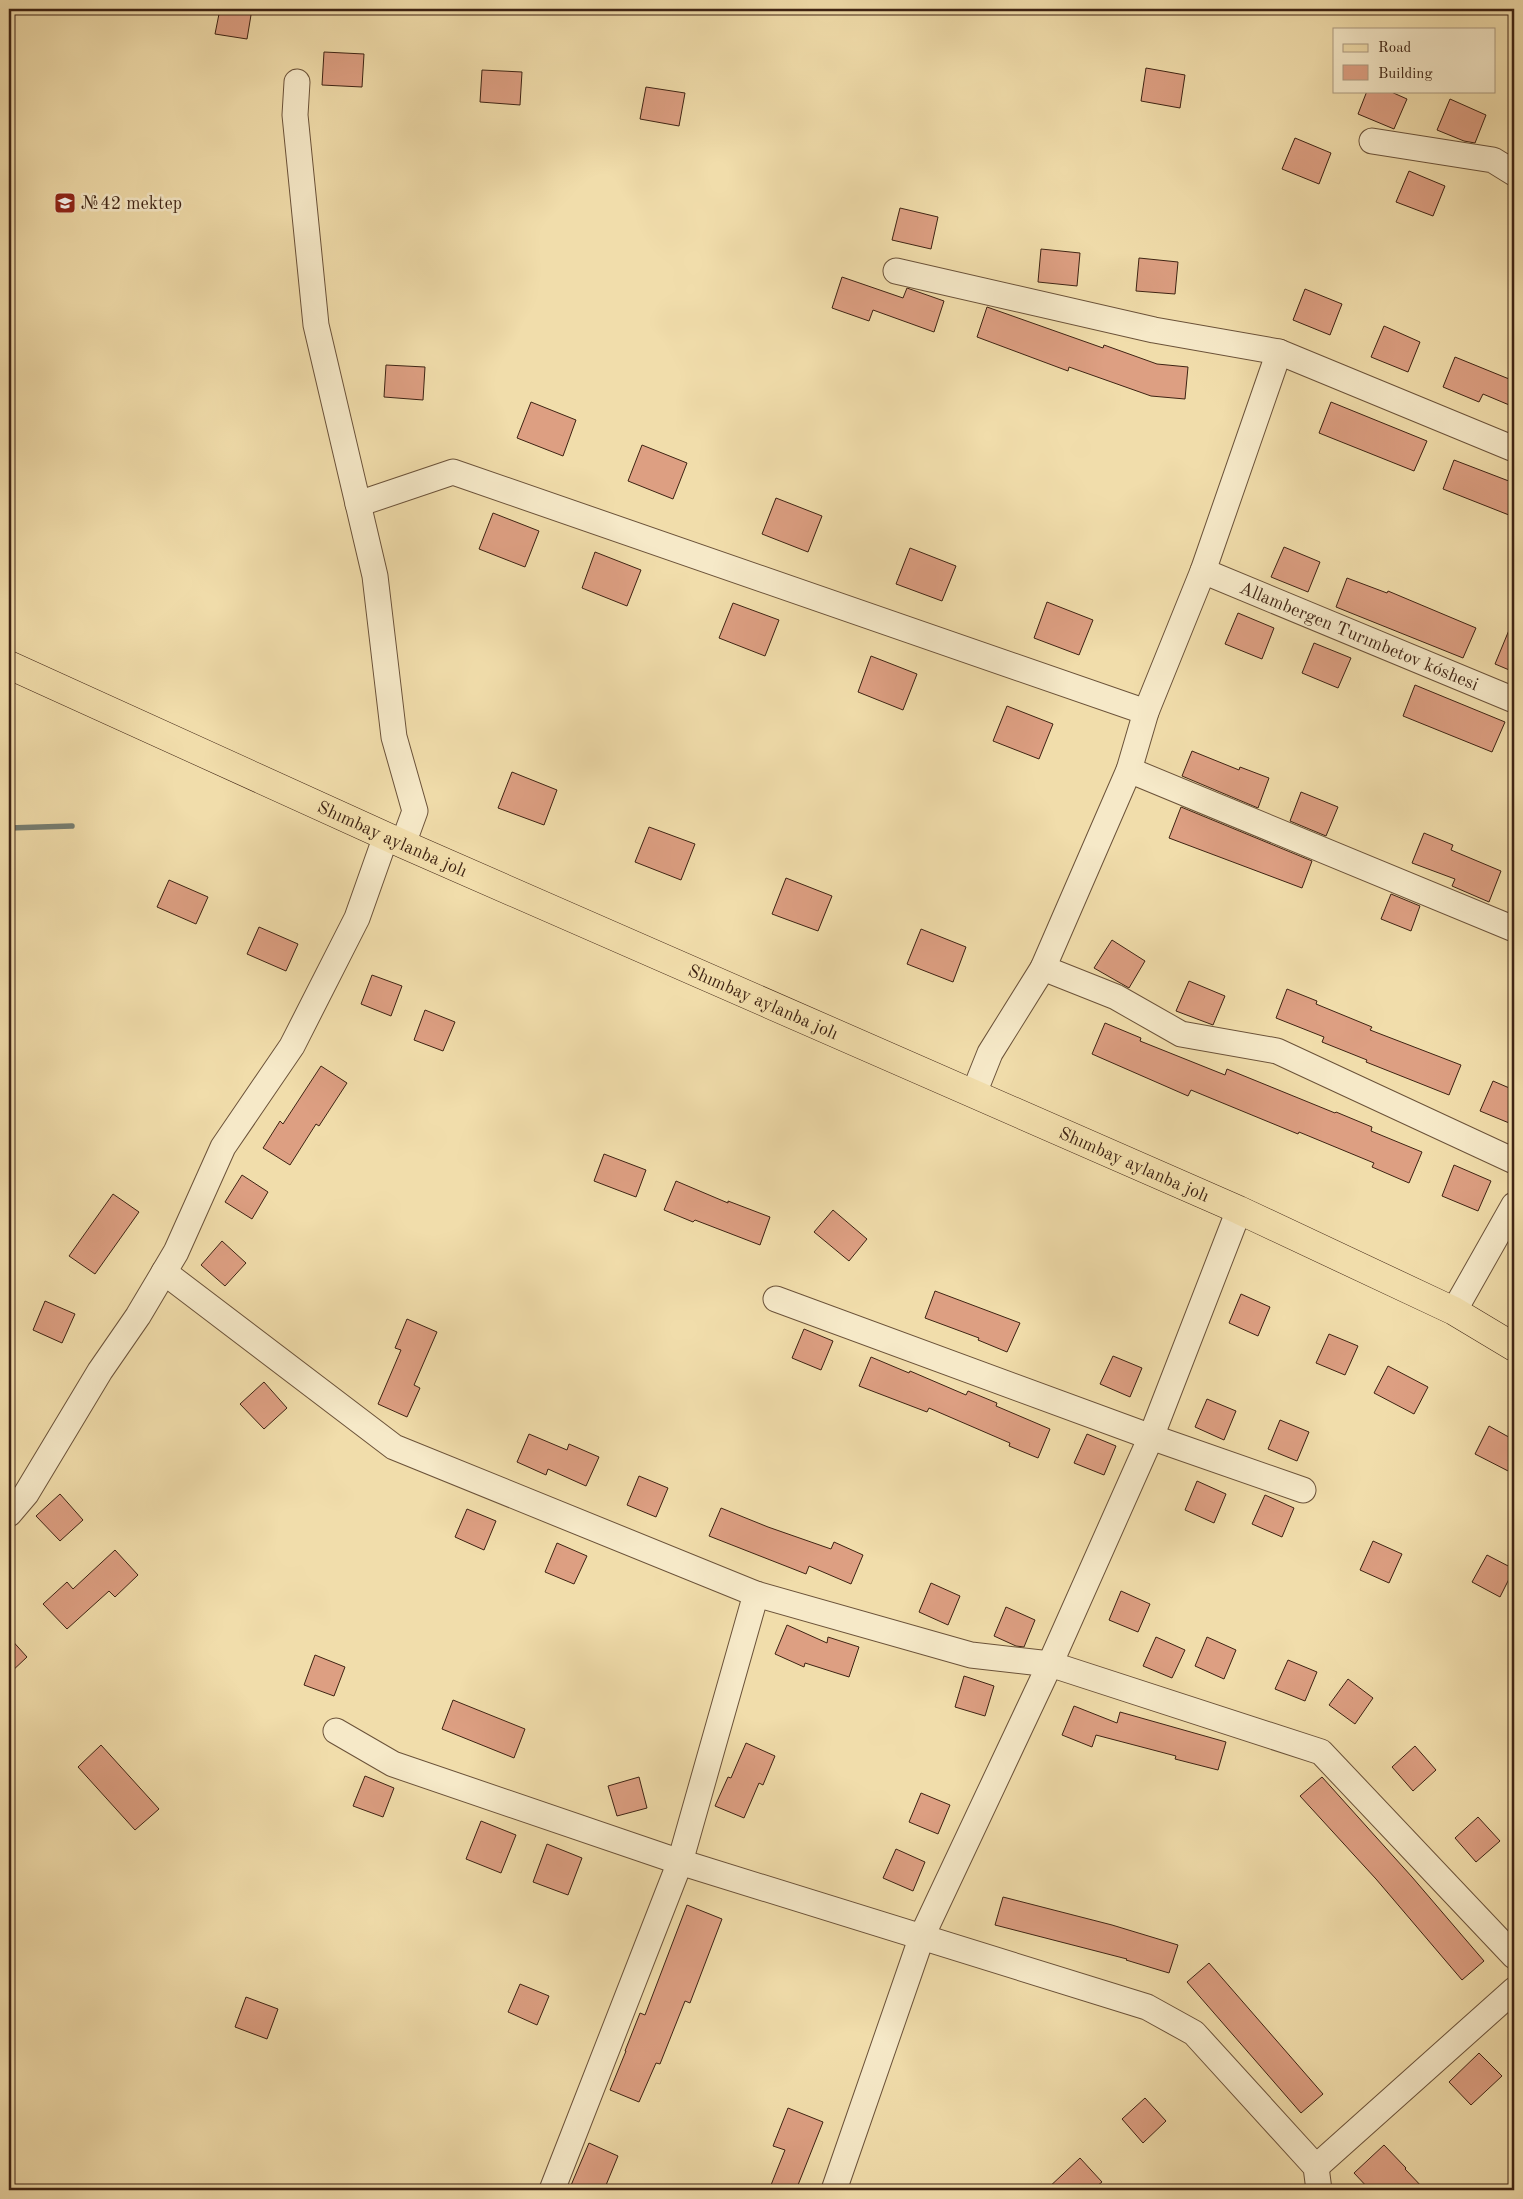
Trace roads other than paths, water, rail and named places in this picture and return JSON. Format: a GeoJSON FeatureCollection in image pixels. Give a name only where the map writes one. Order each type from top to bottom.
{"type":"FeatureCollection","features":[{"type":"Feature","properties":{"kind":"main road","name":"Shımbay aylanba jolı"},"geometry":{"type":"LineString","coordinates":[[9,665],[394,840],[1239,1210],[1454,1311],[1514,1347]]}},
{"type":"Feature","properties":{"kind":"street"},"geometry":{"type":"LineString","coordinates":[[9,1514],[26,1494],[100,1371],[176,1252],[223,1148],[292,1046],[394,840],[415,811],[394,737],[375,576],[316,325],[295,115],[297,82]]}},
{"type":"Feature","properties":{"kind":"street"},"geometry":{"type":"LineString","coordinates":[[1372,141],[1493,160],[1514,173]]}},
{"type":"Feature","properties":{"kind":"street"},"geometry":{"type":"LineString","coordinates":[[896,271],[1154,330],[1279,352],[1514,449]]}},
{"type":"Feature","properties":{"kind":"street"},"geometry":{"type":"LineString","coordinates":[[974,1093],[990,1053],[1043,968],[1129,770],[1146,712],[1203,571],[1279,352]]}},
{"type":"Feature","properties":{"kind":"street"},"geometry":{"type":"LineString","coordinates":[[358,504],[453,472],[1146,712]]}},
{"type":"Feature","properties":{"kind":"street","name":"Allambergen Turımbetov kóshesi"},"geometry":{"type":"LineString","coordinates":[[1203,571],[1514,700]]}},
{"type":"Feature","properties":{"kind":"street"},"geometry":{"type":"LineString","coordinates":[[1129,770],[1514,929]]}},
{"type":"Feature","properties":{"kind":"street"},"geometry":{"type":"LineString","coordinates":[[1043,968],[1116,998],[1181,1034],[1277,1051],[1514,1161]]}},
{"type":"Feature","properties":{"kind":"street"},"geometry":{"type":"LineString","coordinates":[[1454,1311],[1514,1205]]}},
{"type":"Feature","properties":{"kind":"street"},"geometry":{"type":"LineString","coordinates":[[834,2190],[922,1936],[1050,1664],[1151,1437],[1239,1210]]}},
{"type":"Feature","properties":{"kind":"street"},"geometry":{"type":"LineString","coordinates":[[164,1272],[394,1446],[756,1594],[971,1655],[1050,1664],[1321,1752],[1514,1956]]}},
{"type":"Feature","properties":{"kind":"street"},"geometry":{"type":"LineString","coordinates":[[776,1299],[1151,1437],[1303,1490]]}},
{"type":"Feature","properties":{"kind":"street"},"geometry":{"type":"LineString","coordinates":[[552,2190],[680,1862],[756,1594]]}},
{"type":"Feature","properties":{"kind":"street"},"geometry":{"type":"LineString","coordinates":[[336,1731],[393,1764],[680,1862],[1147,2007],[1194,2033],[1317,2179],[1514,1990]]}},
{"type":"Feature","properties":{"kind":"waterway"},"geometry":{"type":"LineString","coordinates":[[9,828],[72,826]]}},
{"type":"Feature","properties":{"kind":"place","name":"№42 mektep"},"geometry":{"type":"Point","coordinates":[65,203]}}]}
